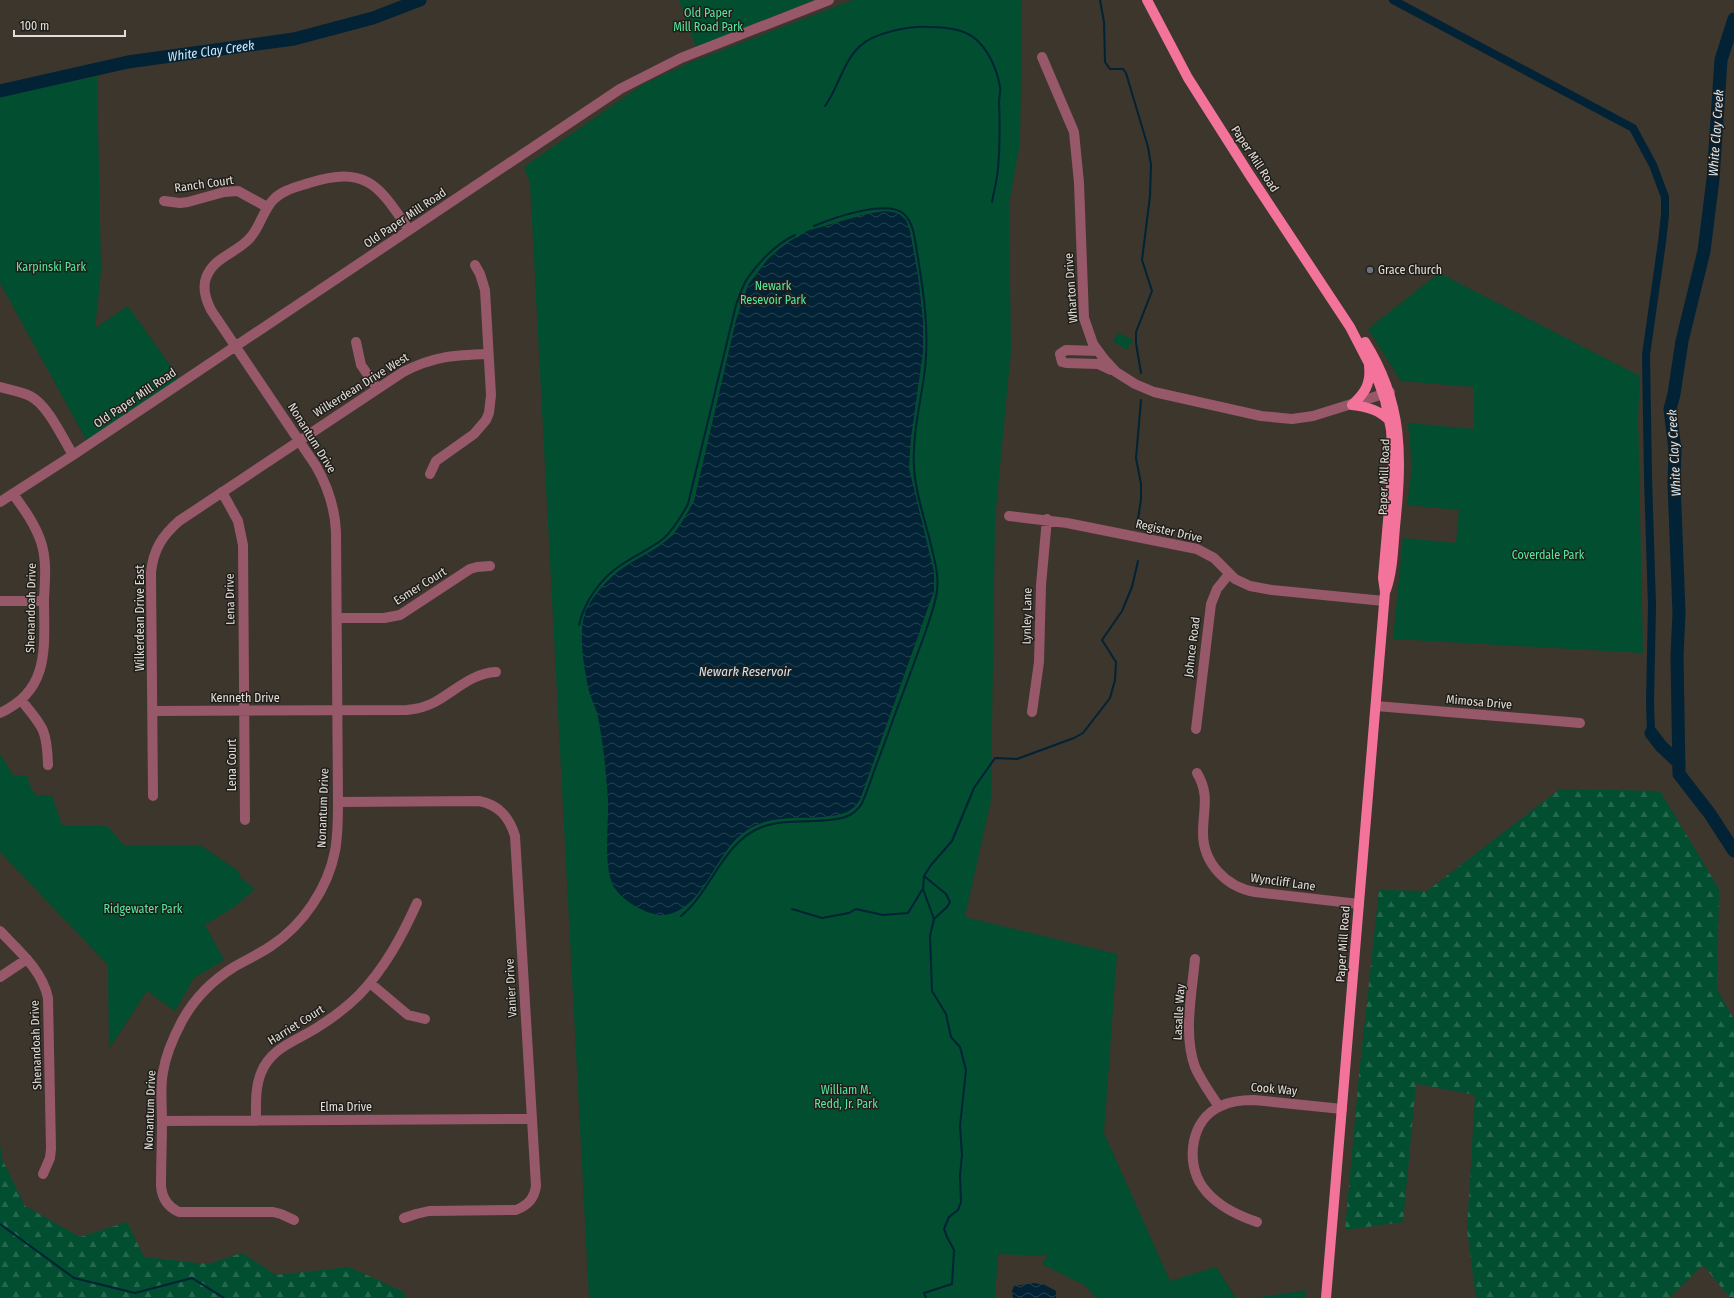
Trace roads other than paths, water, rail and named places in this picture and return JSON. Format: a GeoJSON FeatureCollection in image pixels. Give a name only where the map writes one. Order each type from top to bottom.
{"type":"FeatureCollection","features":[{"type":"Feature","properties":{"kind":"main road","name":"Paper Mill Road"},"geometry":{"type":"LineString","coordinates":[[1148,0],[1180,64],[1207,109],[1350,327],[1386,393],[1393,463],[1383,578],[1385,597]]}},
{"type":"Feature","properties":{"kind":"main road","name":"Paper Mill Road"},"geometry":{"type":"LineString","coordinates":[[1326,1298],[1385,597],[1390,578],[1400,463],[1398,429],[1374,357],[1358,331],[1350,327]]}},
{"type":"Feature","properties":{"kind":"main road"},"geometry":{"type":"LineString","coordinates":[[1352,405],[1368,386],[1370,376],[1368,360]]}},
{"type":"Feature","properties":{"kind":"main road"},"geometry":{"type":"LineString","coordinates":[[1352,405],[1372,408],[1384,415],[1390,421]]}},
{"type":"Feature","properties":{"kind":"street","name":"Old Paper Mill Road"},"geometry":{"type":"LineString","coordinates":[[0,502],[73,455],[631,82],[681,58],[829,0]]}},
{"type":"Feature","properties":{"kind":"street","name":"Wharton Drive"},"geometry":{"type":"LineString","coordinates":[[1042,57],[1074,132],[1079,183],[1084,318],[1088,332],[1098,351],[1116,372],[1135,384],[1154,392],[1261,416],[1292,419],[1313,416],[1352,405],[1386,393]]}},
{"type":"Feature","properties":{"kind":"street"},"geometry":{"type":"LineString","coordinates":[[267,208],[274,199],[288,190],[333,177],[350,177],[367,182],[381,192],[409,230]]}},
{"type":"Feature","properties":{"kind":"street","name":"Ranch Court"},"geometry":{"type":"LineString","coordinates":[[164,201],[188,202],[224,192],[238,191],[267,208]]}},
{"type":"Feature","properties":{"kind":"street","name":"Nonantum Drive"},"geometry":{"type":"LineString","coordinates":[[267,208],[257,229],[248,241],[219,260],[208,271],[205,280],[205,296],[211,310],[299,441],[322,478],[328,489],[334,510],[336,532],[338,710],[338,802],[335,852],[325,881],[311,907],[283,938],[272,946],[235,966],[216,980],[197,999],[182,1020],[171,1044],[163,1071],[161,1186],[165,1201],[173,1209],[185,1213],[273,1212],[294,1220]]}},
{"type":"Feature","properties":{"kind":"street"},"geometry":{"type":"LineString","coordinates":[[430,474],[436,460],[474,434],[486,420],[490,405],[485,290],[480,274],[475,265]]}},
{"type":"Feature","properties":{"kind":"street"},"geometry":{"type":"LineString","coordinates":[[356,342],[361,365],[377,388]]}},
{"type":"Feature","properties":{"kind":"street"},"geometry":{"type":"LineString","coordinates":[[1098,351],[1066,350],[1060,354],[1060,358],[1062,362],[1098,364],[1116,372]]}},
{"type":"Feature","properties":{"kind":"street","name":"Wilkerdean Drive West"},"geometry":{"type":"LineString","coordinates":[[299,441],[377,388],[403,372],[428,360],[455,355],[488,354]]}},
{"type":"Feature","properties":{"kind":"street"},"geometry":{"type":"LineString","coordinates":[[0,387],[21,392],[36,399],[46,411],[73,455]]}},
{"type":"Feature","properties":{"kind":"street","name":"Wilkerdean Drive East"},"geometry":{"type":"LineString","coordinates":[[153,796],[151,573],[155,553],[159,543],[171,528],[299,441]]}},
{"type":"Feature","properties":{"kind":"street","name":"Lena Drive"},"geometry":{"type":"LineString","coordinates":[[222,492],[235,515],[242,537],[245,711]]}},
{"type":"Feature","properties":{"kind":"street","name":"Shenandoah Drive"},"geometry":{"type":"LineString","coordinates":[[0,713],[21,700],[33,686],[42,666],[45,644],[45,565],[40,541],[29,517],[14,494]]}},
{"type":"Feature","properties":{"kind":"street","name":"Register Drive"},"geometry":{"type":"LineString","coordinates":[[1009,516],[1047,520],[1197,549],[1214,558],[1228,574],[1250,586],[1385,597]]}},
{"type":"Feature","properties":{"kind":"street","name":"Lynley Lane"},"geometry":{"type":"LineString","coordinates":[[1032,712],[1039,662],[1041,585],[1047,520]]}},
{"type":"Feature","properties":{"kind":"street","name":"Esmer Court"},"geometry":{"type":"LineString","coordinates":[[337,618],[384,618],[400,615],[470,569],[490,566]]}},
{"type":"Feature","properties":{"kind":"street","name":"Johnce Road"},"geometry":{"type":"LineString","coordinates":[[1196,729],[1211,604],[1217,588],[1228,574]]}},
{"type":"Feature","properties":{"kind":"street"},"geometry":{"type":"LineString","coordinates":[[0,601],[44,601]]}},
{"type":"Feature","properties":{"kind":"street","name":"Kenneth Drive"},"geometry":{"type":"LineString","coordinates":[[153,711],[418,709],[434,703],[474,676],[488,672],[496,672]]}},
{"type":"Feature","properties":{"kind":"street"},"geometry":{"type":"LineString","coordinates":[[21,700],[45,732],[48,765]]}},
{"type":"Feature","properties":{"kind":"street","name":"Mimosa Drive"},"geometry":{"type":"LineString","coordinates":[[1376,706],[1580,723]]}},
{"type":"Feature","properties":{"kind":"street","name":"Lena Court"},"geometry":{"type":"LineString","coordinates":[[245,711],[245,820]]}},
{"type":"Feature","properties":{"kind":"street","name":"Wyncliff Lane"},"geometry":{"type":"LineString","coordinates":[[1197,773],[1205,793],[1203,831],[1207,856],[1217,871],[1230,884],[1255,892],[1359,904]]}},
{"type":"Feature","properties":{"kind":"street","name":"Vanier Drive"},"geometry":{"type":"LineString","coordinates":[[338,802],[486,802],[500,810],[509,821],[515,836],[536,1186],[532,1199],[528,1204],[516,1210],[429,1211],[404,1218]]}},
{"type":"Feature","properties":{"kind":"street","name":"Harriet Court"},"geometry":{"type":"LineString","coordinates":[[256,1120],[257,1083],[263,1068],[270,1057],[335,1015],[370,983],[401,938],[417,903]]}},
{"type":"Feature","properties":{"kind":"street","name":"Shenandoah Drive"},"geometry":{"type":"LineString","coordinates":[[0,931],[27,959],[42,979],[46,988],[49,1007],[51,1149],[50,1158],[44,1174]]}},
{"type":"Feature","properties":{"kind":"street"},"geometry":{"type":"LineString","coordinates":[[0,977],[27,959]]}},
{"type":"Feature","properties":{"kind":"street","name":"Lasalle Way"},"geometry":{"type":"LineString","coordinates":[[1195,959],[1189,1030],[1190,1049],[1196,1068],[1219,1106]]}},
{"type":"Feature","properties":{"kind":"street"},"geometry":{"type":"LineString","coordinates":[[370,983],[408,1015],[425,1019]]}},
{"type":"Feature","properties":{"kind":"street","name":"Cook Way"},"geometry":{"type":"LineString","coordinates":[[1257,1222],[1236,1214],[1217,1203],[1202,1187],[1194,1170],[1192,1159],[1194,1138],[1203,1122],[1219,1106],[1241,1100],[1342,1109]]}},
{"type":"Feature","properties":{"kind":"street","name":"Elma Drive"},"geometry":{"type":"LineString","coordinates":[[162,1121],[531,1118]]}},
{"type":"Feature","properties":{"kind":"water","name":"Newark Reservoir"},"geometry":{"type":"Polygon","coordinates":[[[885,211],[898,213],[906,220],[910,231],[918,275],[923,320],[923,352],[911,438],[909,468],[934,572],[934,591],[860,800],[855,806],[847,812],[838,815],[789,818],[754,826],[735,840],[700,891],[690,902],[679,910],[665,915],[651,913],[628,902],[617,891],[610,876],[607,855],[608,800],[604,751],[597,715],[587,682],[582,652],[582,631],[585,613],[596,594],[614,575],[667,540],[675,532],[694,501],[736,320],[748,285],[768,259],[785,244],[807,231],[866,214],[885,211]]]}},
{"type":"Feature","properties":{"kind":"water"},"geometry":{"type":"Polygon","coordinates":[[[1034,1283],[1045,1285],[1056,1291],[1056,1298],[1013,1298],[1012,1291],[1014,1286],[1034,1283]]]}},
{"type":"Feature","properties":{"kind":"waterway","name":"White Clay Creek"},"geometry":{"type":"LineString","coordinates":[[0,91],[128,62],[294,39],[373,18],[420,0]]}},
{"type":"Feature","properties":{"kind":"waterway"},"geometry":{"type":"LineString","coordinates":[[1100,0],[1104,22],[1105,62],[1110,69],[1123,69],[1126,73],[1148,147],[1151,165],[1150,196],[1142,260],[1152,291],[1136,332],[1136,343],[1141,373]]}},
{"type":"Feature","properties":{"kind":"waterway"},"geometry":{"type":"LineString","coordinates":[[1393,0],[1633,128],[1653,165],[1665,197],[1662,242],[1646,355],[1652,606],[1650,701],[1651,733]]}},
{"type":"Feature","properties":{"kind":"waterway","name":"White Clay Creek"},"geometry":{"type":"LineString","coordinates":[[1734,19],[1721,60],[1713,179],[1704,251],[1682,341],[1674,394],[1670,409],[1675,450],[1674,482],[1679,613],[1677,656],[1679,774],[1710,814],[1734,851]]}},
{"type":"Feature","properties":{"kind":"waterway"},"geometry":{"type":"LineString","coordinates":[[825,106],[849,60],[866,41],[893,31],[921,27],[946,28],[969,34],[983,47],[991,59],[997,73],[1000,87],[999,160],[992,202]]}},
{"type":"Feature","properties":{"kind":"waterway"},"geometry":{"type":"LineString","coordinates":[[681,916],[692,906],[727,855],[748,834],[762,827],[783,822],[825,821],[845,817],[853,813],[859,807],[866,793],[924,636],[936,597],[936,570],[919,498],[914,467],[914,443],[925,369],[926,327],[924,299],[912,229],[908,218],[904,214],[896,210],[885,208],[859,211],[814,226]]}},
{"type":"Feature","properties":{"kind":"waterway"},"geometry":{"type":"LineString","coordinates":[[579,625],[581,616],[589,599],[600,584],[614,570],[663,539],[674,527],[688,504],[736,305],[741,292],[747,279],[762,260],[781,243],[795,235]]}},
{"type":"Feature","properties":{"kind":"waterway"},"geometry":{"type":"LineString","coordinates":[[1138,519],[1141,499],[1141,484],[1136,458],[1141,400]]}},
{"type":"Feature","properties":{"kind":"waterway"},"geometry":{"type":"LineString","coordinates":[[926,1298],[924,1293],[952,1284],[954,1250],[944,1229],[949,1217],[958,1210],[961,1202],[960,1175],[962,1155],[960,1126],[966,1070],[960,1047],[951,1037],[946,1014],[932,991],[930,936],[934,919],[923,889],[924,876],[931,865],[952,841],[974,788],[995,758],[1017,759],[1074,738],[1083,733],[1110,698],[1115,680],[1116,662],[1102,640],[1122,611],[1132,587],[1138,561]]}},
{"type":"Feature","properties":{"kind":"waterway"},"geometry":{"type":"LineString","coordinates":[[1651,733],[1661,746],[1679,763]]}},
{"type":"Feature","properties":{"kind":"waterway"},"geometry":{"type":"LineString","coordinates":[[924,876],[946,894],[950,902],[947,907],[934,919]]}},
{"type":"Feature","properties":{"kind":"waterway"},"geometry":{"type":"LineString","coordinates":[[792,909],[822,918],[849,913],[856,909],[883,915],[908,913],[922,890]]}},
{"type":"Feature","properties":{"kind":"waterway"},"geometry":{"type":"LineString","coordinates":[[0,1224],[74,1278],[135,1293],[192,1278],[224,1298]]}},
{"type":"Feature","properties":{"kind":"place","name":"Grace Church"},"geometry":{"type":"Point","coordinates":[1370,270]}},
{"type":"Feature","properties":{"kind":"park label","name":"Old Paper Mill Road Park"},"geometry":{"type":"Point","coordinates":[708,20]}},
{"type":"Feature","properties":{"kind":"park label","name":"Karpinski Park"},"geometry":{"type":"Point","coordinates":[51,267]}},
{"type":"Feature","properties":{"kind":"park label","name":"Newark Resevoir Park"},"geometry":{"type":"Point","coordinates":[773,293]}},
{"type":"Feature","properties":{"kind":"park label","name":"Coverdale Park"},"geometry":{"type":"Point","coordinates":[1548,555]}},
{"type":"Feature","properties":{"kind":"park label","name":"Ridgewater Park"},"geometry":{"type":"Point","coordinates":[143,909]}},
{"type":"Feature","properties":{"kind":"park label","name":"William M. Redd, Jr. Park"},"geometry":{"type":"Point","coordinates":[846,1097]}}]}
